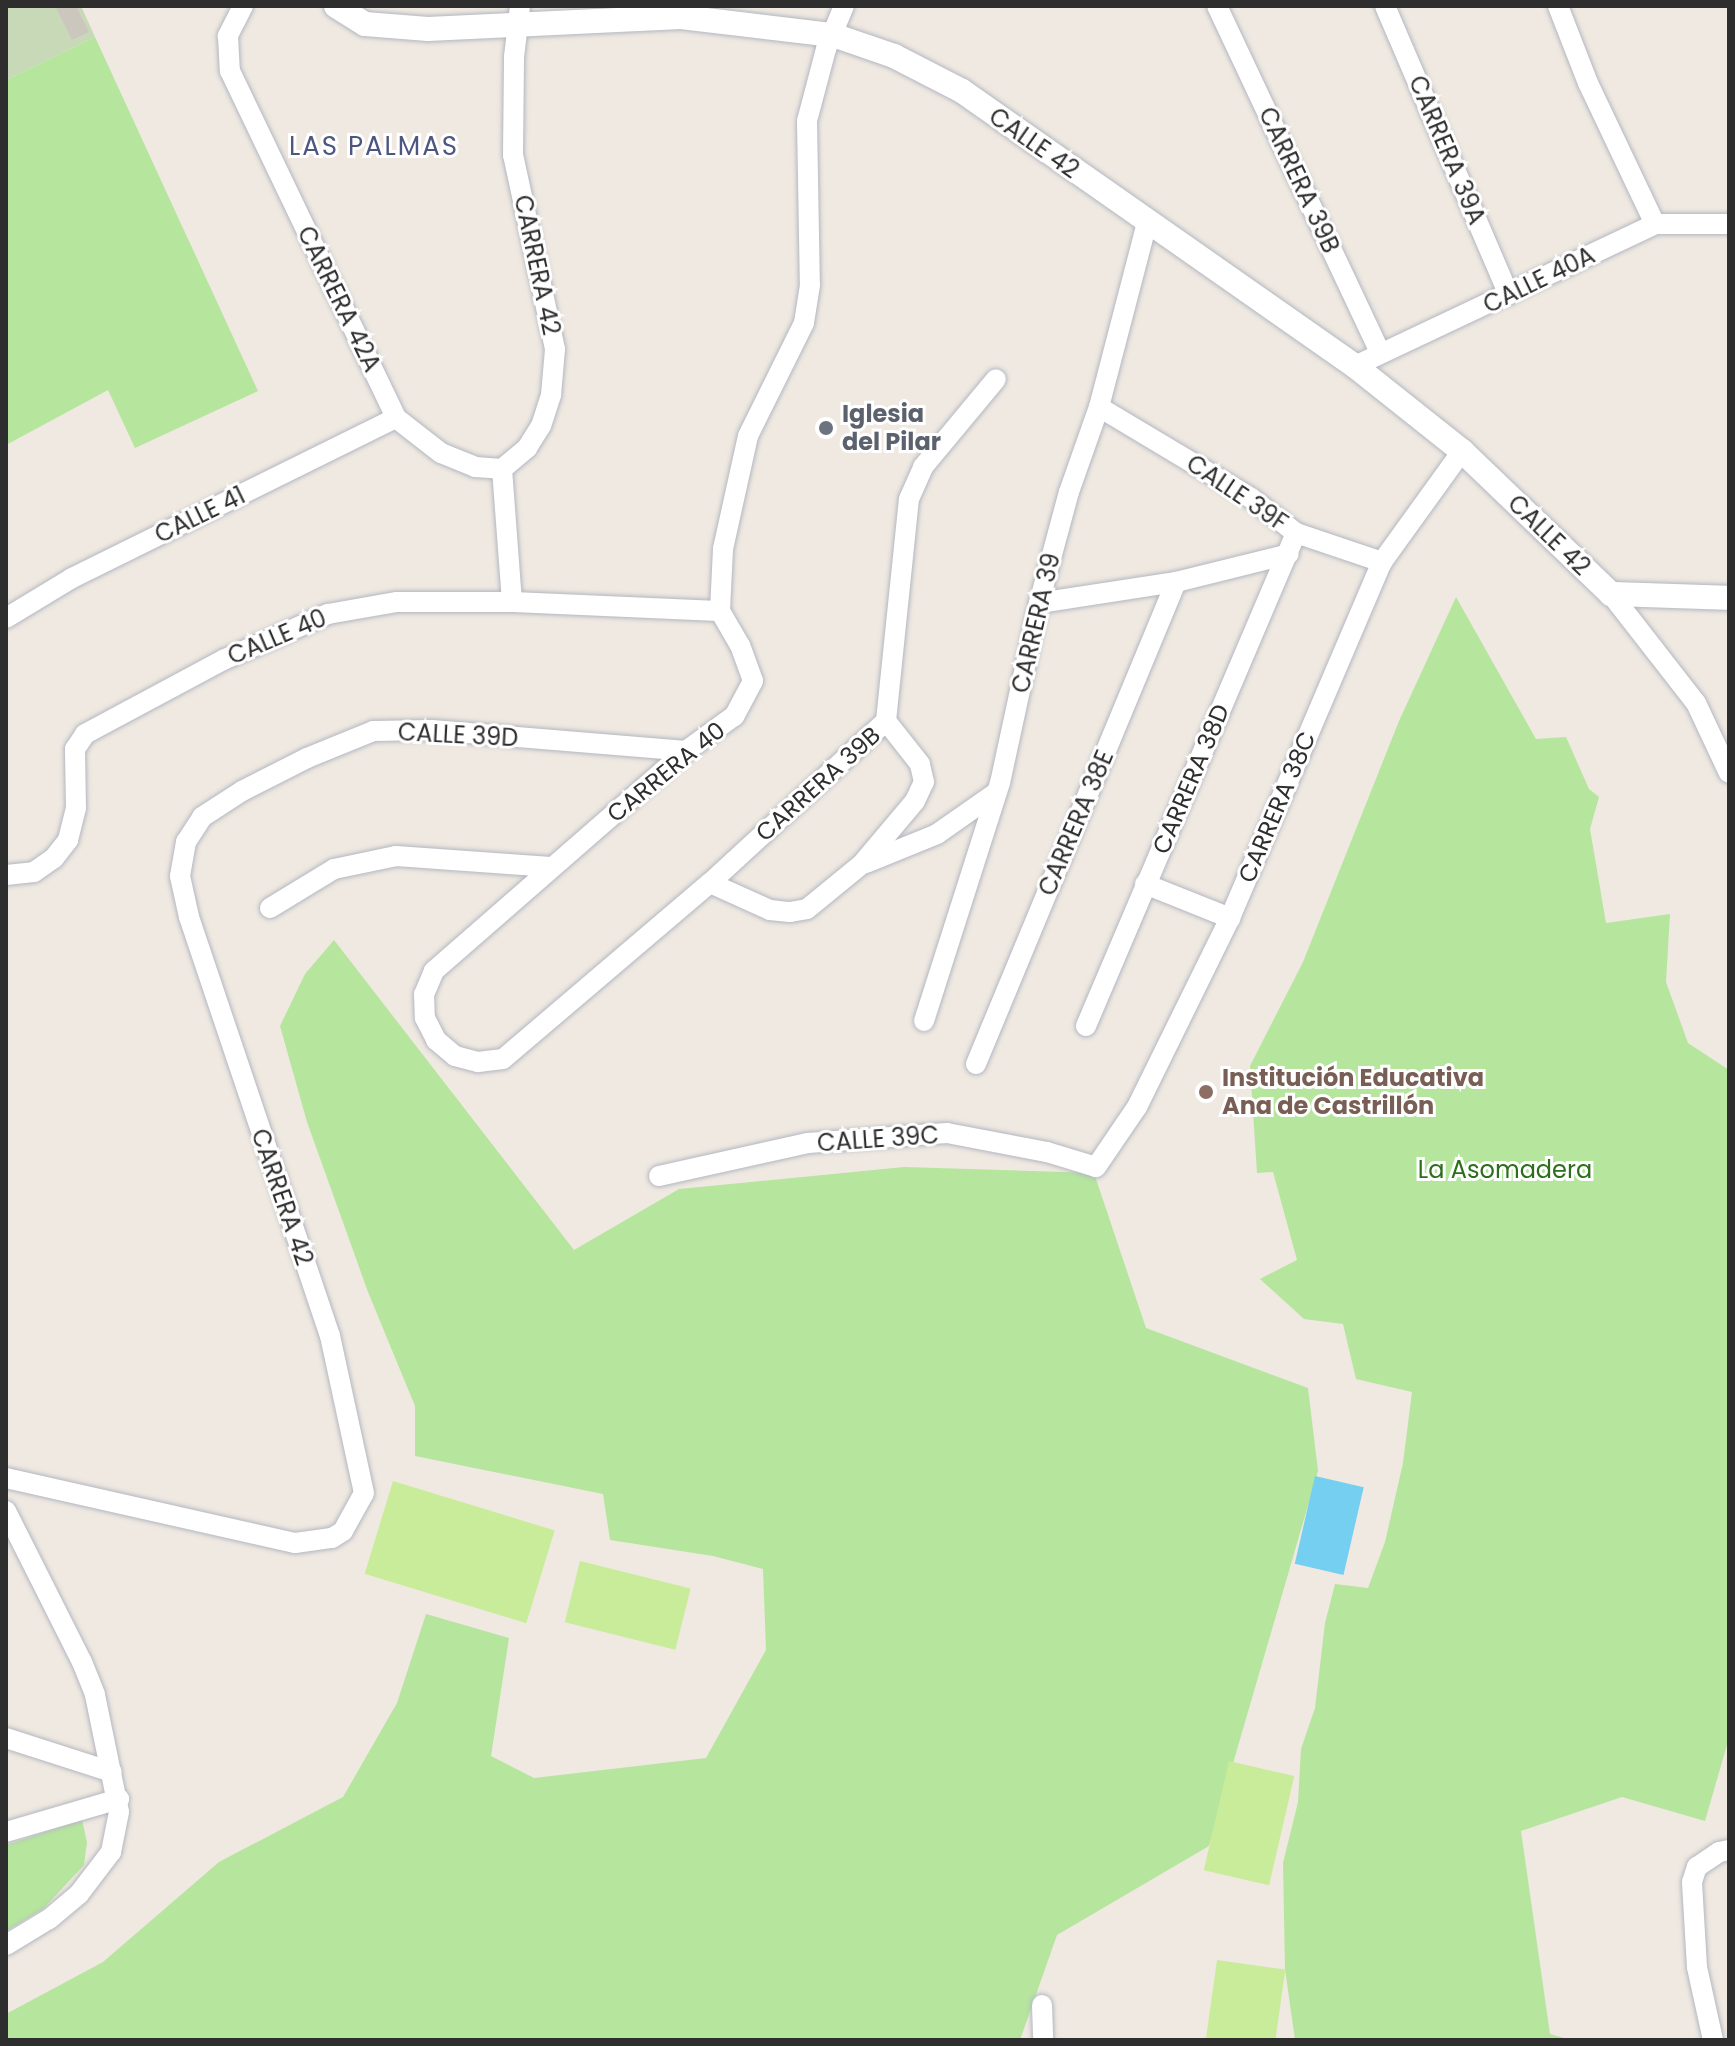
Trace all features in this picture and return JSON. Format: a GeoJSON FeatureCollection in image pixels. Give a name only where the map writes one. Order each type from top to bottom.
{"type":"FeatureCollection","features":[{"type":"Feature","properties":{"kind":"street","name":"CARRERA 42A"},"geometry":{"type":"LineString","coordinates":[[243,6],[228,36],[230,71],[396,418],[441,453],[475,467],[502,469]]}},
{"type":"Feature","properties":{"kind":"street","name":"CALLE 42"},"geometry":{"type":"LineString","coordinates":[[336,6],[365,24],[428,29],[520,15],[682,12],[833,35],[894,56],[962,91],[1355,366],[1462,451],[1611,594]]}},
{"type":"Feature","properties":{"kind":"street"},"geometry":{"type":"LineString","coordinates":[[720,611],[723,549],[748,436],[804,323],[810,285],[807,121],[826,49],[844,6]]}},
{"type":"Feature","properties":{"kind":"street","name":"CARRERA 39B"},"geometry":{"type":"LineString","coordinates":[[1217,6],[1380,353]]}},
{"type":"Feature","properties":{"kind":"street","name":"CARRERA 39A"},"geometry":{"type":"LineString","coordinates":[[1385,6],[1509,295]]}},
{"type":"Feature","properties":{"kind":"street"},"geometry":{"type":"LineString","coordinates":[[1558,6],[1588,83],[1655,224]]}},
{"type":"Feature","properties":{"kind":"street","name":"CARRERA 42"},"geometry":{"type":"LineString","coordinates":[[502,469],[527,448],[541,426],[551,395],[555,349],[513,155],[514,57],[520,15]]}},
{"type":"Feature","properties":{"kind":"street","name":"CARRERA 39"},"geometry":{"type":"LineString","coordinates":[[924,1021],[997,792],[1039,603],[1069,492],[1099,407],[1147,223]]}},
{"type":"Feature","properties":{"kind":"street","name":"CALLE 40A"},"geometry":{"type":"LineString","coordinates":[[1355,366],[1655,224],[1729,224]]}},
{"type":"Feature","properties":{"kind":"street","name":"CARRERA 39B"},"geometry":{"type":"LineString","coordinates":[[503,1059],[710,883],[886,721],[909,499],[923,467],[996,379]]}},
{"type":"Feature","properties":{"kind":"street","name":"CALLE 39F"},"geometry":{"type":"LineString","coordinates":[[1099,407],[1251,498],[1296,533],[1382,562]]}},
{"type":"Feature","properties":{"kind":"street","name":"CALLE 41"},"geometry":{"type":"LineString","coordinates":[[6,618],[72,578],[396,418]]}},
{"type":"Feature","properties":{"kind":"street","name":"CARRERA 38C"},"geometry":{"type":"LineString","coordinates":[[1096,1167],[1137,1107],[1230,918],[1382,562],[1462,451]]}},
{"type":"Feature","properties":{"kind":"street"},"geometry":{"type":"LineString","coordinates":[[502,469],[512,602]]}},
{"type":"Feature","properties":{"kind":"street","name":"CARRERA 38D"},"geometry":{"type":"LineString","coordinates":[[1086,1026],[1296,533]]}},
{"type":"Feature","properties":{"kind":"street"},"geometry":{"type":"LineString","coordinates":[[1039,603],[1176,582],[1289,554]]}},
{"type":"Feature","properties":{"kind":"street","name":"CARRERA 38E"},"geometry":{"type":"LineString","coordinates":[[976,1064],[1176,582]]}},
{"type":"Feature","properties":{"kind":"street"},"geometry":{"type":"LineString","coordinates":[[1611,594],[1729,598]]}},
{"type":"Feature","properties":{"kind":"street"},"geometry":{"type":"LineString","coordinates":[[1611,594],[1696,703],[1729,773]]}},
{"type":"Feature","properties":{"kind":"street","name":"CALLE 40"},"geometry":{"type":"LineString","coordinates":[[6,875],[34,872],[54,858],[68,840],[76,808],[75,749],[85,734],[223,660],[328,614],[397,602],[512,602],[720,611]]}},
{"type":"Feature","properties":{"kind":"street","name":"CARRERA 40"},"geometry":{"type":"LineString","coordinates":[[503,1059],[478,1062],[455,1056],[436,1040],[425,1018],[424,994],[434,971],[686,751],[734,716],[753,681],[740,645],[720,611]]}},
{"type":"Feature","properties":{"kind":"street"},"geometry":{"type":"LineString","coordinates":[[710,883],[770,910],[807,909],[862,864],[915,801],[924,782],[920,764],[886,721]]}},
{"type":"Feature","properties":{"kind":"street","name":"CALLE 39D"},"geometry":{"type":"LineString","coordinates":[[202,817],[242,791],[307,758],[373,731],[432,730],[686,751]]}},
{"type":"Feature","properties":{"kind":"street"},"geometry":{"type":"LineString","coordinates":[[862,864],[937,834],[997,792]]}},
{"type":"Feature","properties":{"kind":"street","name":"CARRERA 42"},"geometry":{"type":"LineString","coordinates":[[6,1478],[295,1543],[332,1538],[343,1531],[364,1493],[330,1336],[189,917],[180,876],[186,842],[202,817]]}},
{"type":"Feature","properties":{"kind":"street"},"geometry":{"type":"LineString","coordinates":[[270,908],[334,869],[396,856],[551,867]]}},
{"type":"Feature","properties":{"kind":"street"},"geometry":{"type":"LineString","coordinates":[[1145,884],[1230,918]]}},
{"type":"Feature","properties":{"kind":"street","name":"CALLE 39C"},"geometry":{"type":"LineString","coordinates":[[659,1176],[808,1143],[947,1133],[1047,1152],[1096,1167]]}},
{"type":"Feature","properties":{"kind":"street"},"geometry":{"type":"LineString","coordinates":[[6,1511],[82,1662],[95,1695],[119,1799],[111,1852],[79,1894],[49,1919],[6,1945]]}},
{"type":"Feature","properties":{"kind":"street"},"geometry":{"type":"LineString","coordinates":[[6,1738],[112,1772]]}},
{"type":"Feature","properties":{"kind":"street"},"geometry":{"type":"LineString","coordinates":[[6,1832],[119,1799]]}},
{"type":"Feature","properties":{"kind":"street"},"geometry":{"type":"LineString","coordinates":[[1713,2040],[1697,1967],[1690,1904],[1697,1867],[1709,1857],[1729,1850]]}},
{"type":"Feature","properties":{"kind":"street"},"geometry":{"type":"LineString","coordinates":[[1042,2005],[1043,2040]]}},
{"type":"Feature","properties":{"kind":"green space"},"geometry":{"type":"Polygon","coordinates":[[[6,6],[81,6],[95,37],[6,80],[6,6]]]}},
{"type":"Feature","properties":{"kind":"green space"},"geometry":{"type":"Polygon","coordinates":[[[95,37],[258,391],[135,448],[108,390],[6,445],[6,80],[95,37]]]}},
{"type":"Feature","properties":{"kind":"green space","name":"La Asomadera"},"geometry":{"type":"Polygon","coordinates":[[[1456,597],[1536,739],[1566,737],[1589,789],[1599,797],[1590,829],[1606,923],[1670,914],[1666,982],[1688,1043],[1729,1070],[1729,1738],[1705,1821],[1622,1797],[1521,1831],[1550,2034],[1571,2040],[1295,2040],[1285,1969],[1283,1863],[1298,1802],[1301,1749],[1315,1708],[1325,1623],[1335,1584],[1368,1588],[1385,1542],[1403,1463],[1412,1392],[1356,1379],[1343,1324],[1304,1319],[1260,1279],[1297,1260],[1273,1172],[1257,1173],[1250,1066],[1303,962],[1399,721],[1456,597]]]}},
{"type":"Feature","properties":{"kind":"green space"},"geometry":{"type":"Polygon","coordinates":[[[334,940],[574,1250],[679,1189],[904,1167],[1094,1173],[1146,1328],[1308,1388],[1318,1471],[1209,1846],[1057,1935],[1020,2040],[6,2040],[6,2014],[103,1962],[219,1862],[343,1797],[397,1703],[426,1614],[509,1638],[491,1756],[534,1778],[706,1758],[766,1650],[763,1569],[713,1556],[610,1540],[603,1494],[415,1456],[415,1406],[368,1292],[307,1122],[280,1026],[305,974],[334,940]]]}},
{"type":"Feature","properties":{"kind":"green space"},"geometry":{"type":"Polygon","coordinates":[[[393,1481],[555,1530],[526,1623],[365,1574],[393,1481]]]}},
{"type":"Feature","properties":{"kind":"green space"},"geometry":{"type":"Polygon","coordinates":[[[580,1561],[691,1589],[675,1650],[565,1622],[580,1561]]]}},
{"type":"Feature","properties":{"kind":"green space"},"geometry":{"type":"Polygon","coordinates":[[[1229,1761],[1294,1776],[1269,1885],[1204,1870],[1229,1761]]]}},
{"type":"Feature","properties":{"kind":"green space"},"geometry":{"type":"Polygon","coordinates":[[[82,1820],[87,1842],[84,1865],[43,1909],[6,1931],[6,1845],[82,1820]]]}},
{"type":"Feature","properties":{"kind":"green space"},"geometry":{"type":"Polygon","coordinates":[[[1217,1960],[1285,1970],[1275,2040],[1206,2039],[1217,1960]]]}},
{"type":"Feature","properties":{"kind":"water"},"geometry":{"type":"Polygon","coordinates":[[[1315,1476],[1364,1487],[1343,1575],[1295,1564],[1315,1476]]]}},
{"type":"Feature","properties":{"kind":"building"},"geometry":{"type":"Polygon","coordinates":[[[55,6],[76,6],[89,32],[72,40],[55,6]]]}},
{"type":"Feature","properties":{"kind":"place","name":"Iglesia del Pilar"},"geometry":{"type":"Point","coordinates":[826,428]}},
{"type":"Feature","properties":{"kind":"place","name":"Institución Educativa Ana de Castrillón"},"geometry":{"type":"Point","coordinates":[1206,1092]}},
{"type":"Feature","properties":{"kind":"district","name":"LAS PALMAS"},"geometry":{"type":"Point","coordinates":[374,147]}}]}
